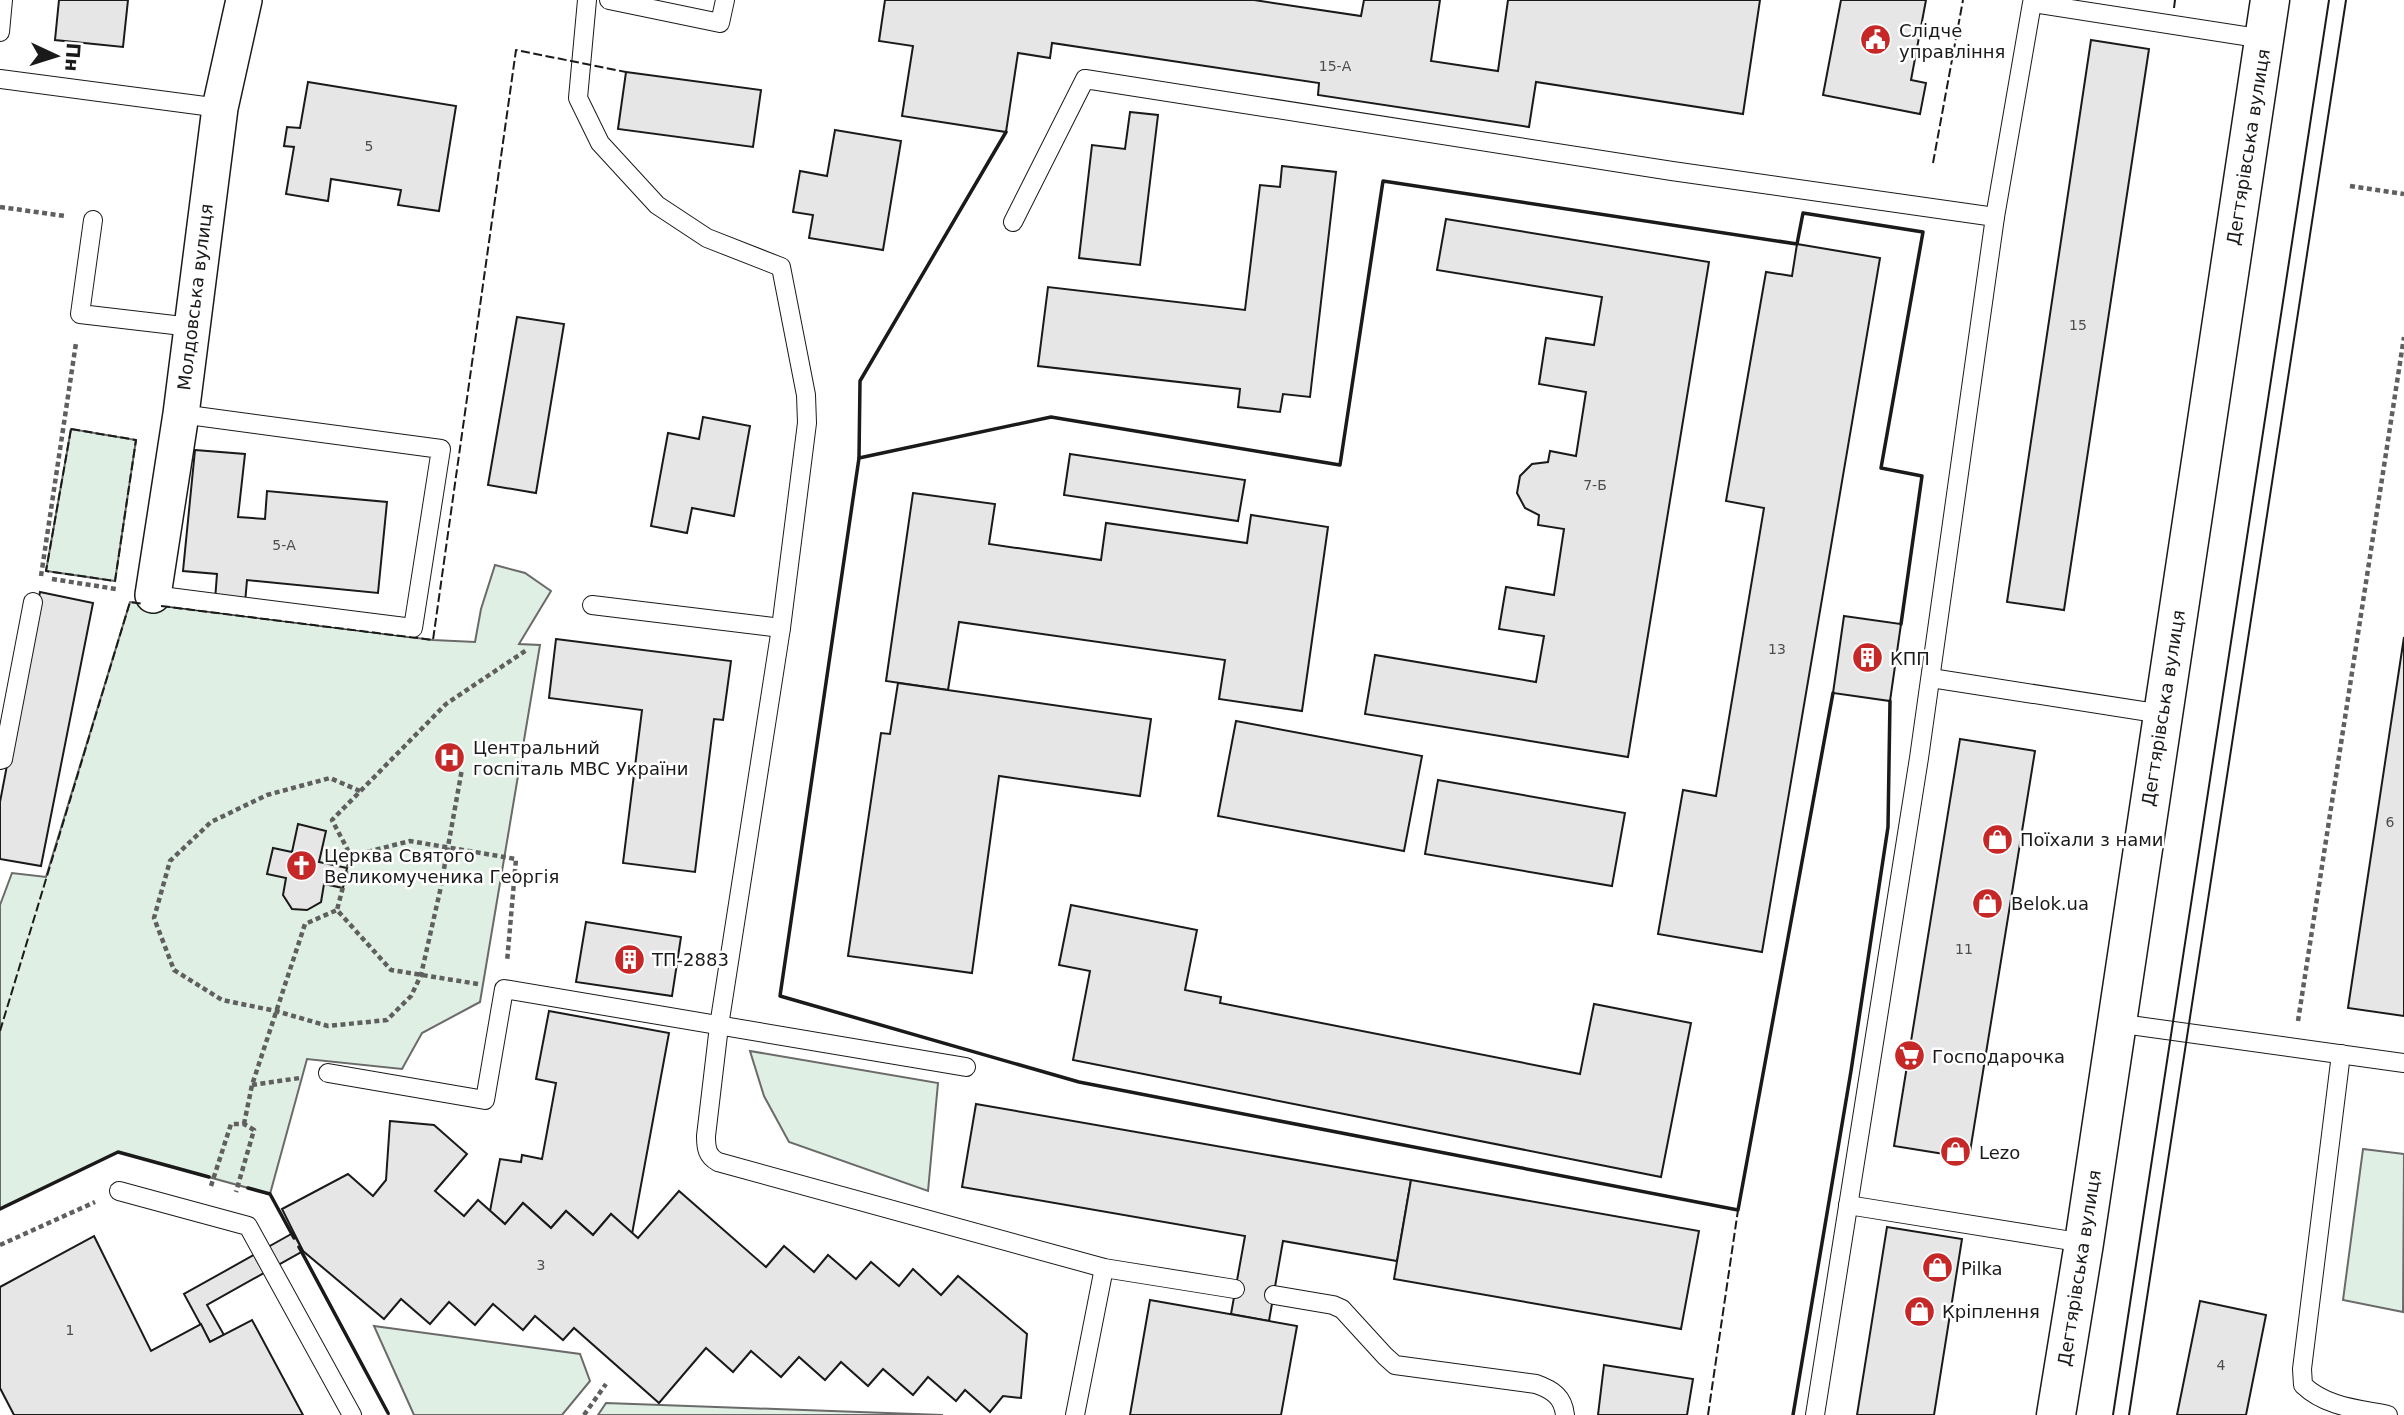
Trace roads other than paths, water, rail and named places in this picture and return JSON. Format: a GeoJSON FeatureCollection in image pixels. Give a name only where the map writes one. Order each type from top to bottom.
{"type":"FeatureCollection","features":[{"type":"Feature","properties":{"kind":"main road","name":"Дегтярівська вулиця"},"geometry":{"type":"LineString","coordinates":[[2056,1415],[2270,0]]}},
{"type":"Feature","properties":{"kind":"street","name":"Молдовська вулиця"},"geometry":{"type":"LineString","coordinates":[[153,595],[220,108],[244,0]]}},
{"type":"Feature","properties":{"kind":"lane"},"geometry":{"type":"LineString","coordinates":[[0,32],[3,0]]}},
{"type":"Feature","properties":{"kind":"lane"},"geometry":{"type":"LineString","coordinates":[[587,0],[578,98],[600,143],[657,205],[667,212],[707,239],[781,267],[806,395],[807,424],[781,628],[719,1026],[706,1136],[706,1149],[710,1158],[1104,1268],[1235,1289]]}},
{"type":"Feature","properties":{"kind":"lane"},"geometry":{"type":"LineString","coordinates":[[609,0],[720,23],[724,0]]}},
{"type":"Feature","properties":{"kind":"lane"},"geometry":{"type":"LineString","coordinates":[[1815,1415],[1931,678],[1995,217],[2032,3],[2264,39]]}},
{"type":"Feature","properties":{"kind":"lane"},"geometry":{"type":"LineString","coordinates":[[0,79],[220,108]]}},
{"type":"Feature","properties":{"kind":"lane"},"geometry":{"type":"LineString","coordinates":[[1013,222],[1085,79],[1672,171],[1995,217]]}},
{"type":"Feature","properties":{"kind":"lane"},"geometry":{"type":"LineString","coordinates":[[93,220],[80,314],[191,327]]}},
{"type":"Feature","properties":{"kind":"lane"},"geometry":{"type":"LineString","coordinates":[[153,595],[412,628],[441,449],[180,414]]}},
{"type":"Feature","properties":{"kind":"lane"},"geometry":{"type":"LineString","coordinates":[[0,760],[3,759],[33,602]]}},
{"type":"Feature","properties":{"kind":"lane"},"geometry":{"type":"LineString","coordinates":[[592,605],[781,628]]}},
{"type":"Feature","properties":{"kind":"lane"},"geometry":{"type":"LineString","coordinates":[[1931,678],[2162,714]]}},
{"type":"Feature","properties":{"kind":"lane"},"geometry":{"type":"LineString","coordinates":[[328,1073],[485,1100],[505,989],[967,1067]]}},
{"type":"Feature","properties":{"kind":"lane"},"geometry":{"type":"LineString","coordinates":[[2116,1023],[2404,1063]]}},
{"type":"Feature","properties":{"kind":"lane"},"geometry":{"type":"LineString","coordinates":[[2341,1054],[2302,1369],[2303,1385],[2314,1396],[2339,1405],[2388,1415]]}},
{"type":"Feature","properties":{"kind":"lane"},"geometry":{"type":"LineString","coordinates":[[119,1191],[247,1226],[352,1415]]}},
{"type":"Feature","properties":{"kind":"lane"},"geometry":{"type":"LineString","coordinates":[[1848,1205],[2084,1243]]}},
{"type":"Feature","properties":{"kind":"lane"},"geometry":{"type":"LineString","coordinates":[[1075,1415],[1104,1268]]}},
{"type":"Feature","properties":{"kind":"lane"},"geometry":{"type":"LineString","coordinates":[[1274,1296],[1333,1305],[1342,1309],[1395,1365],[1550,1388],[1563,1401],[1565,1415]]}},
{"type":"Feature","properties":{"kind":"tram line"},"geometry":{"type":"LineString","coordinates":[[2113,1415],[2329,0]]}},
{"type":"Feature","properties":{"kind":"tram line"},"geometry":{"type":"LineString","coordinates":[[2129,1415],[2346,0]]}},
{"type":"Feature","properties":{"kind":"place","name":"Слідче управління"},"geometry":{"type":"Point","coordinates":[1876,40]}},
{"type":"Feature","properties":{"kind":"place","name":"КПП"},"geometry":{"type":"Point","coordinates":[1867,658]}},
{"type":"Feature","properties":{"kind":"place","name":"Центральний госпіталь МВС України"},"geometry":{"type":"Point","coordinates":[450,757]}},
{"type":"Feature","properties":{"kind":"place","name":"Поїхали з нами"},"geometry":{"type":"Point","coordinates":[1997,839]}},
{"type":"Feature","properties":{"kind":"place","name":"Церква Святого Великомученика Георгія"},"geometry":{"type":"Point","coordinates":[301,865]}},
{"type":"Feature","properties":{"kind":"place","name":"Belok.ua"},"geometry":{"type":"Point","coordinates":[1988,903]}},
{"type":"Feature","properties":{"kind":"place","name":"ТП-2883"},"geometry":{"type":"Point","coordinates":[629,959]}},
{"type":"Feature","properties":{"kind":"place","name":"Господарочка"},"geometry":{"type":"Point","coordinates":[1909,1056]}},
{"type":"Feature","properties":{"kind":"place","name":"Lezo"},"geometry":{"type":"Point","coordinates":[1956,1152]}},
{"type":"Feature","properties":{"kind":"place","name":"Pilka"},"geometry":{"type":"Point","coordinates":[1938,1268]}},
{"type":"Feature","properties":{"kind":"place","name":"Кріплення"},"geometry":{"type":"Point","coordinates":[1919,1311]}}]}
